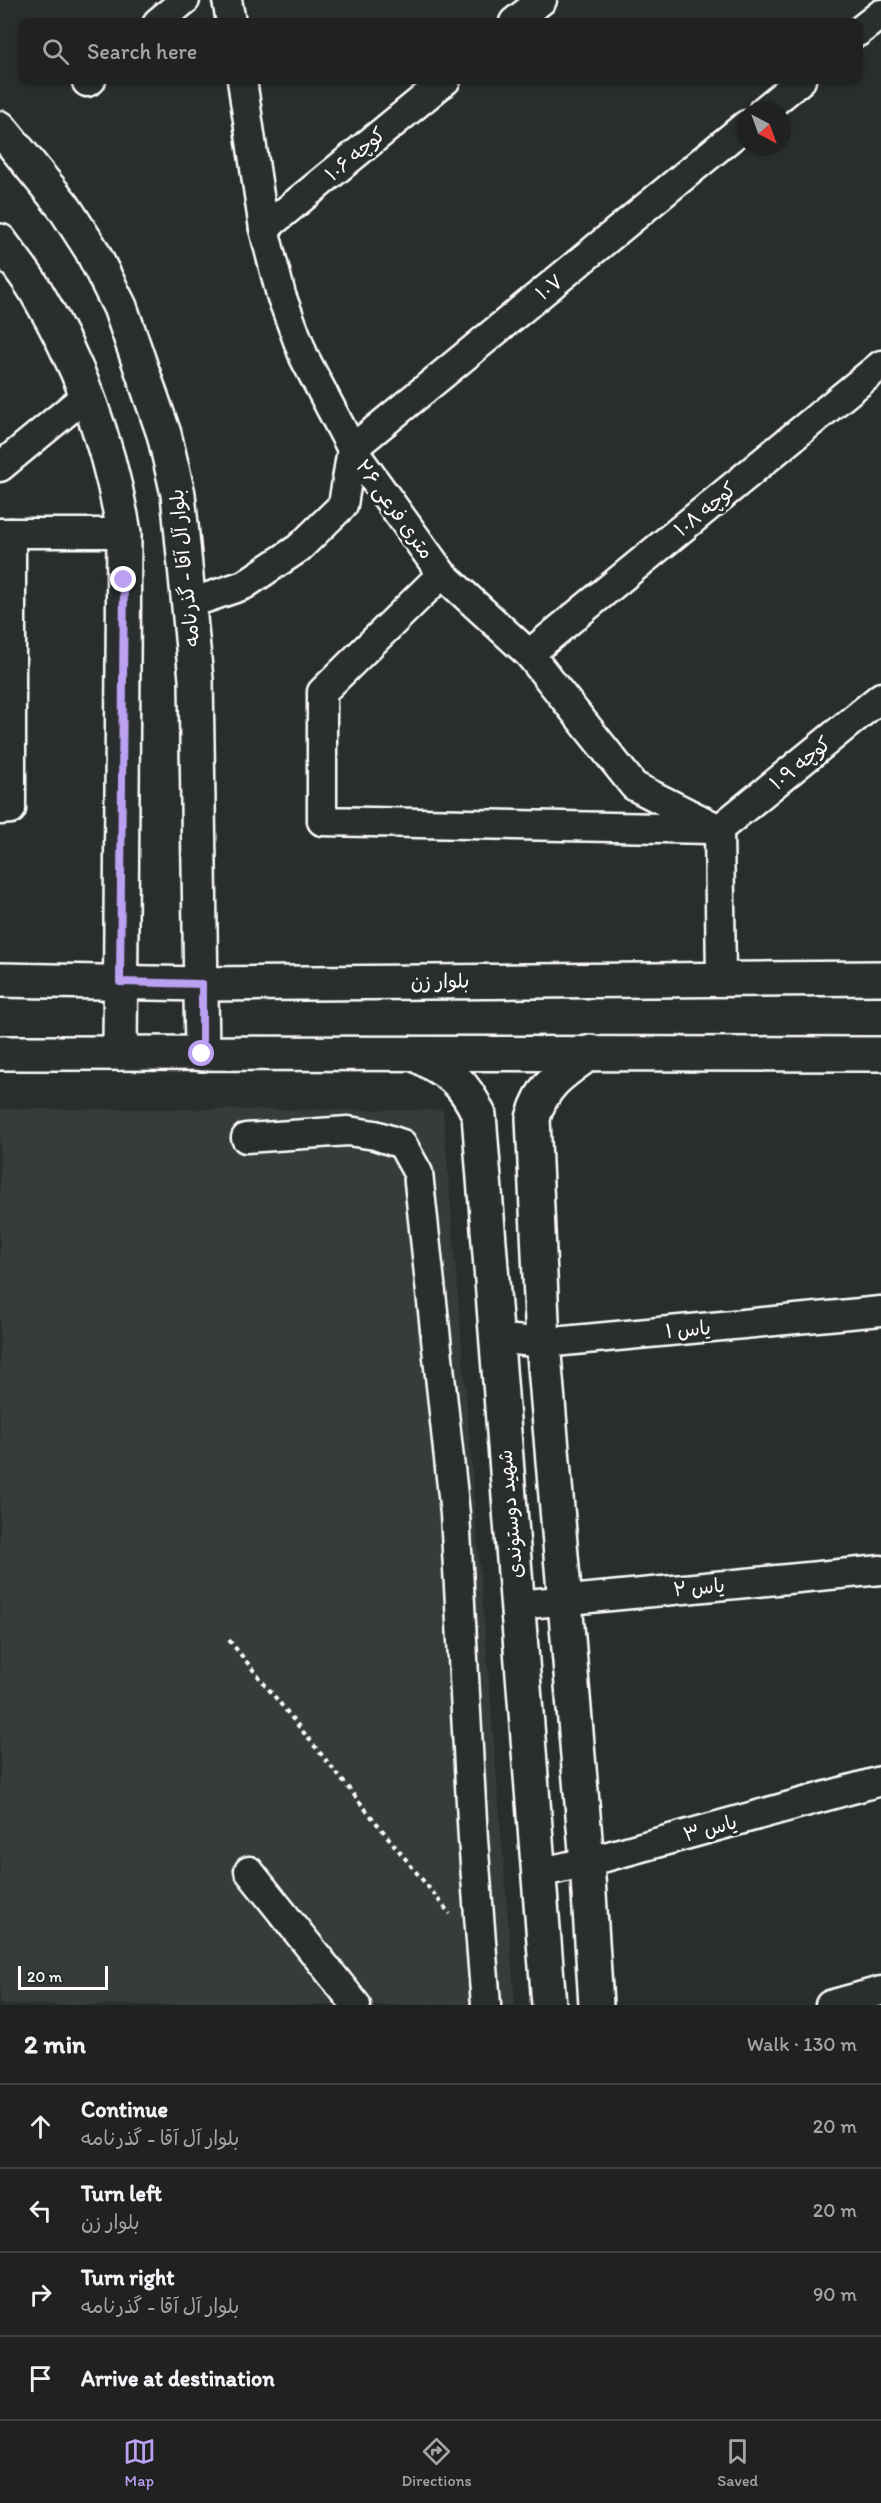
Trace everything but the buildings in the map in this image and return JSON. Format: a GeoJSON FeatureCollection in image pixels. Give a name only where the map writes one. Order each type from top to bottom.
{"type":"FeatureCollection","features":[{"type":"Feature","properties":{"kind":"main road","name":"بلوار آل آقا - گذرنامه"},"geometry":{"type":"LineString","coordinates":[[0,128],[64,207],[91,249],[120,308],[164,434],[178,494],[196,679],[202,1054]]}},
{"type":"Feature","properties":{"kind":"main road"},"geometry":{"type":"LineString","coordinates":[[0,241],[36,291],[88,394],[106,447],[124,533],[120,1053]]}},
{"type":"Feature","properties":{"kind":"main road","name":"بلوار زن"},"geometry":{"type":"LineString","coordinates":[[0,981],[202,984],[721,977],[881,978]]}},
{"type":"Feature","properties":{"kind":"main road"},"geometry":{"type":"LineString","coordinates":[[591,1052],[554,1079],[538,1100],[533,1118],[543,1343],[587,1863],[596,2005]]}},
{"type":"Feature","properties":{"kind":"main road"},"geometry":{"type":"LineString","coordinates":[[0,1053],[881,1054]]}},
{"type":"Feature","properties":{"kind":"main road","name":"شهید دوستوندی"},"geometry":{"type":"LineString","coordinates":[[415,1054],[451,1074],[469,1094],[479,1115],[549,2005]]}},
{"type":"Feature","properties":{"kind":"street"},"geometry":{"type":"LineString","coordinates":[[163,18],[185,0]]}},
{"type":"Feature","properties":{"kind":"street"},"geometry":{"type":"LineString","coordinates":[[227,0],[230,18]]}},
{"type":"Feature","properties":{"kind":"street"},"geometry":{"type":"LineString","coordinates":[[519,18],[542,0]]}},
{"type":"Feature","properties":{"kind":"street"},"geometry":{"type":"LineString","coordinates":[[863,28],[881,14]]}},
{"type":"Feature","properties":{"kind":"street","name":"۲۶ متری فرعی"},"geometry":{"type":"LineString","coordinates":[[243,84],[264,230],[281,295],[304,357],[352,449],[442,574],[529,654],[634,786],[719,829]]}},
{"type":"Feature","properties":{"kind":"street","name":"کوچه ۱۰۶"},"geometry":{"type":"LineString","coordinates":[[264,230],[441,84]]}},
{"type":"Feature","properties":{"kind":"street"},"geometry":{"type":"LineString","coordinates":[[774,102],[796,84]]}},
{"type":"Feature","properties":{"kind":"street","name":"۱۰۷"},"geometry":{"type":"LineString","coordinates":[[352,449],[737,132]]}},
{"type":"Feature","properties":{"kind":"street","name":"کوچه ۱۰۸"},"geometry":{"type":"LineString","coordinates":[[529,654],[881,365]]}},
{"type":"Feature","properties":{"kind":"street"},"geometry":{"type":"LineString","coordinates":[[0,467],[88,394]]}},
{"type":"Feature","properties":{"kind":"street"},"geometry":{"type":"LineString","coordinates":[[188,604],[244,585],[299,548],[343,505],[352,449]]}},
{"type":"Feature","properties":{"kind":"street"},"geometry":{"type":"LineString","coordinates":[[0,810],[11,810],[6,533],[124,533]]}},
{"type":"Feature","properties":{"kind":"street"},"geometry":{"type":"LineString","coordinates":[[442,574],[322,692],[322,821],[719,829],[721,977]]}},
{"type":"Feature","properties":{"kind":"street","name":"کوچه ۱۰۹"},"geometry":{"type":"LineString","coordinates":[[719,829],[881,697]]}},
{"type":"Feature","properties":{"kind":"street"},"geometry":{"type":"LineString","coordinates":[[246,1138],[348,1131],[375,1135],[402,1144],[418,1173],[455,1514],[472,1828],[486,2005]]}},
{"type":"Feature","properties":{"kind":"street","name":"یاس ۱"},"geometry":{"type":"LineString","coordinates":[[495,1338],[543,1343],[881,1311]]}},
{"type":"Feature","properties":{"kind":"street","name":"یاس ۲"},"geometry":{"type":"LineString","coordinates":[[517,1605],[881,1570]]}},
{"type":"Feature","properties":{"kind":"street","name":"یاس ۳"},"geometry":{"type":"LineString","coordinates":[[538,1873],[587,1863],[881,1781]]}},
{"type":"Feature","properties":{"kind":"street"},"geometry":{"type":"LineString","coordinates":[[249,1871],[356,2005]]}},
{"type":"Feature","properties":{"kind":"street"},"geometry":{"type":"LineString","coordinates":[[830,2005],[881,1991]]}},
{"type":"Feature","properties":{"kind":"path"},"geometry":{"type":"LineString","coordinates":[[229,1640],[452,1917]]}},
{"type":"Feature","properties":{"kind":"shaded area"},"geometry":{"type":"Polygon","coordinates":[[[0,1109],[443,1110],[515,2005],[0,2005],[0,1109]]]}},
{"type":"Feature","properties":{"kind":"route"},"geometry":{"type":"LineString","coordinates":[[124,580],[120,982],[202,984],[202,1054]]}}]}
